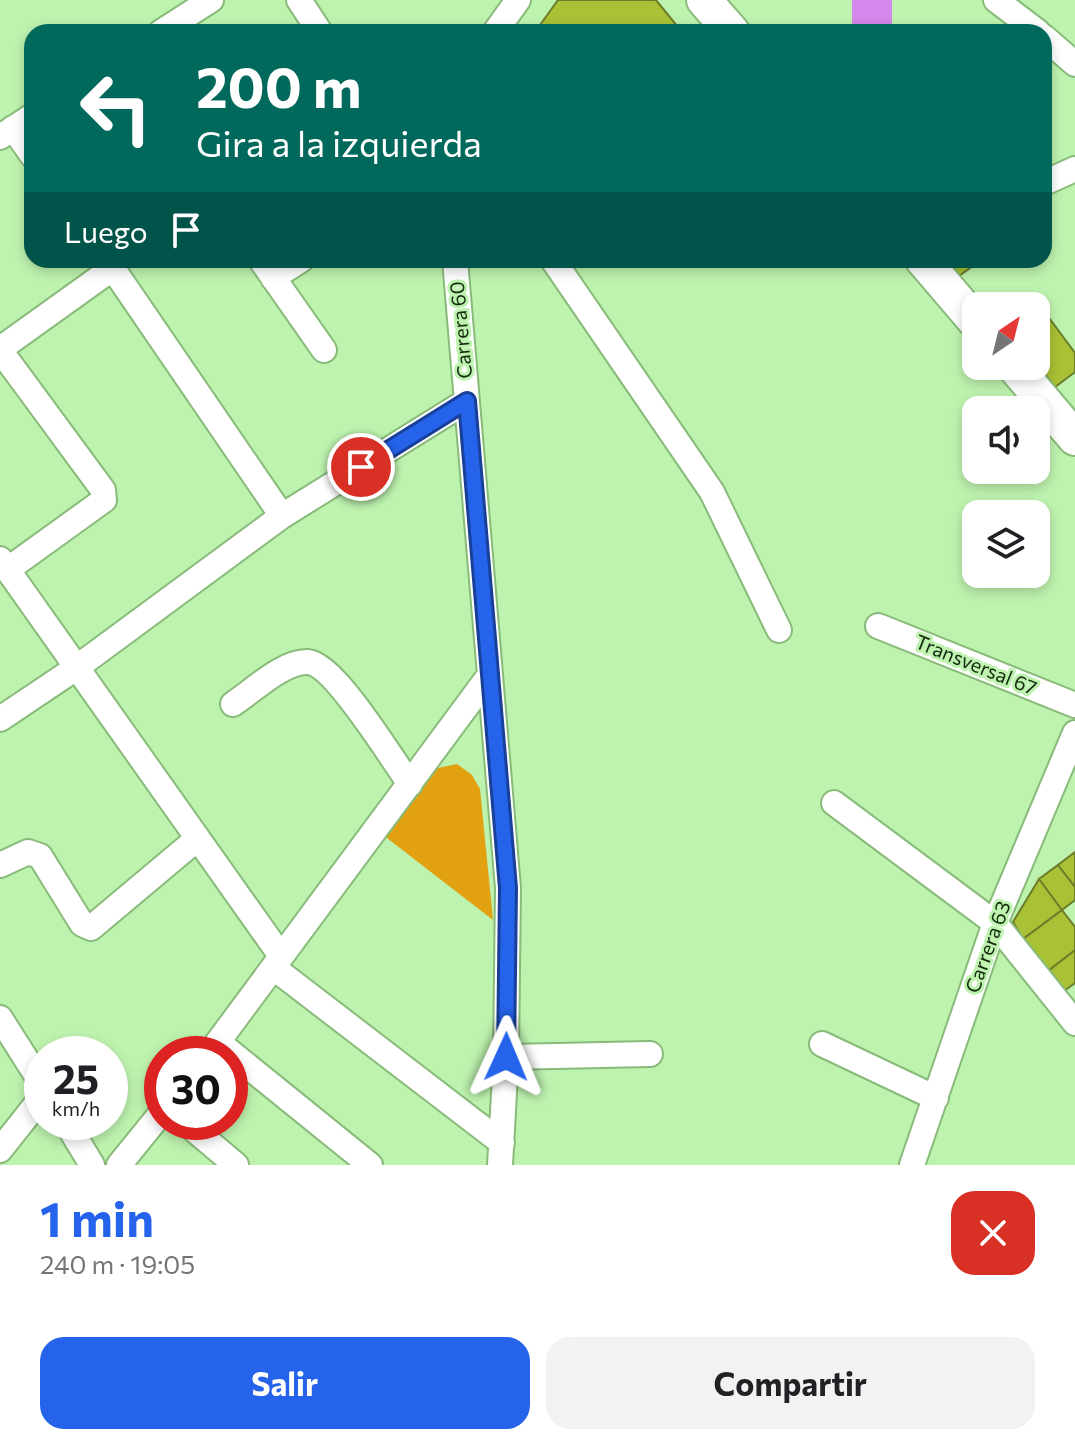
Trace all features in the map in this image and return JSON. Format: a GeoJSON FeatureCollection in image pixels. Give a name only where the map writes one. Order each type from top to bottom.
{"type":"FeatureCollection","features":[{"type":"Feature","properties":{"kind":"street"},"geometry":{"type":"LineString","coordinates":[[174,24],[211,0]]}},
{"type":"Feature","properties":{"kind":"street"},"geometry":{"type":"LineString","coordinates":[[299,0],[315,24]]}},
{"type":"Feature","properties":{"kind":"street"},"geometry":{"type":"LineString","coordinates":[[501,24],[518,0]]}},
{"type":"Feature","properties":{"kind":"street"},"geometry":{"type":"LineString","coordinates":[[704,0],[725,24]]}},
{"type":"Feature","properties":{"kind":"street"},"geometry":{"type":"LineString","coordinates":[[996,0],[1028,24]]}},
{"type":"Feature","properties":{"kind":"street"},"geometry":{"type":"LineString","coordinates":[[1052,44],[1075,64]]}},
{"type":"Feature","properties":{"kind":"street"},"geometry":{"type":"LineString","coordinates":[[1052,179],[1075,169]]}},
{"type":"Feature","properties":{"kind":"street"},"geometry":{"type":"LineString","coordinates":[[105,268],[0,350],[103,490],[104,500],[4,564],[197,839],[278,962],[501,1154]]}},
{"type":"Feature","properties":{"kind":"street"},"geometry":{"type":"LineString","coordinates":[[113,268],[282,516]]}},
{"type":"Feature","properties":{"kind":"street","name":"Carrera 60"},"geometry":{"type":"LineString","coordinates":[[456,268],[489,676],[501,771],[508,888],[506,1057],[501,1154]]}},
{"type":"Feature","properties":{"kind":"street"},"geometry":{"type":"LineString","coordinates":[[558,268],[712,492],[779,630]]}},
{"type":"Feature","properties":{"kind":"street"},"geometry":{"type":"LineString","coordinates":[[930,268],[962,306]]}},
{"type":"Feature","properties":{"kind":"street"},"geometry":{"type":"LineString","coordinates":[[267,269],[324,350]]}},
{"type":"Feature","properties":{"kind":"street"},"geometry":{"type":"LineString","coordinates":[[1026,380],[1075,438]]}},
{"type":"Feature","properties":{"kind":"street"},"geometry":{"type":"LineString","coordinates":[[0,719],[76,668],[282,516],[467,401]]}},
{"type":"Feature","properties":{"kind":"street","name":"Transversal 67"},"geometry":{"type":"LineString","coordinates":[[878,626],[1075,705]]}},
{"type":"Feature","properties":{"kind":"street"},"geometry":{"type":"LineString","coordinates":[[233,704],[290,666],[308,662],[318,665],[339,685],[410,784]]}},
{"type":"Feature","properties":{"kind":"street"},"geometry":{"type":"LineString","coordinates":[[222,1036],[489,676]]}},
{"type":"Feature","properties":{"kind":"street","name":"Carrera 63"},"geometry":{"type":"LineString","coordinates":[[912,1165],[995,923],[1075,733]]}},
{"type":"Feature","properties":{"kind":"street"},"geometry":{"type":"LineString","coordinates":[[834,803],[995,923],[1075,1023]]}},
{"type":"Feature","properties":{"kind":"street"},"geometry":{"type":"LineString","coordinates":[[0,865],[28,852],[40,856],[82,924],[91,928],[197,839]]}},
{"type":"Feature","properties":{"kind":"street"},"geometry":{"type":"LineString","coordinates":[[0,1018],[24,1056]]}},
{"type":"Feature","properties":{"kind":"street"},"geometry":{"type":"LineString","coordinates":[[822,1044],[936,1098]]}},
{"type":"Feature","properties":{"kind":"street"},"geometry":{"type":"LineString","coordinates":[[506,1057],[650,1054]]}},
{"type":"Feature","properties":{"kind":"street"},"geometry":{"type":"LineString","coordinates":[[248,1074],[370,1165]]}},
{"type":"Feature","properties":{"kind":"street"},"geometry":{"type":"LineString","coordinates":[[0,1150],[24,1120]]}},
{"type":"Feature","properties":{"kind":"street"},"geometry":{"type":"LineString","coordinates":[[119,1165],[144,1134]]}},
{"type":"Feature","properties":{"kind":"street"},"geometry":{"type":"LineString","coordinates":[[77,1140],[92,1165]]}},
{"type":"Feature","properties":{"kind":"street"},"geometry":{"type":"LineString","coordinates":[[206,1140],[236,1165]]}},
{"type":"Feature","properties":{"kind":"shaded area"},"geometry":{"type":"Polygon","coordinates":[[[852,0],[892,0],[892,24],[852,24],[852,0]]]}},
{"type":"Feature","properties":{"kind":"shaded area"},"geometry":{"type":"Polygon","coordinates":[[[457,764],[472,775],[480,789],[493,920],[383,835],[433,769],[457,764]]]}},
{"type":"Feature","properties":{"kind":"building"},"geometry":{"type":"Polygon","coordinates":[[[558,0],[656,0],[676,24],[541,24],[558,0]]]}},
{"type":"Feature","properties":{"kind":"building"},"geometry":{"type":"Polygon","coordinates":[[[954,268],[970,268],[959,276],[954,268]]]}},
{"type":"Feature","properties":{"kind":"building"},"geometry":{"type":"Polygon","coordinates":[[[1050,319],[1075,353],[1075,372],[1055,387],[1050,380],[1050,319]]]}},
{"type":"Feature","properties":{"kind":"building"},"geometry":{"type":"Polygon","coordinates":[[[1075,852],[1075,887],[1058,865],[1075,852]]]}},
{"type":"Feature","properties":{"kind":"building"},"geometry":{"type":"Polygon","coordinates":[[[1058,865],[1075,887],[1075,900],[1062,910],[1039,879],[1058,865]]]}},
{"type":"Feature","properties":{"kind":"building"},"geometry":{"type":"Polygon","coordinates":[[[1039,879],[1062,910],[1023,939],[1013,922],[1039,879]]]}},
{"type":"Feature","properties":{"kind":"building"},"geometry":{"type":"Polygon","coordinates":[[[1062,910],[1075,927],[1075,950],[1048,971],[1023,939],[1062,910]]]}},
{"type":"Feature","properties":{"kind":"building"},"geometry":{"type":"Polygon","coordinates":[[[1075,950],[1075,983],[1064,991],[1048,971],[1075,950]]]}},
{"type":"Feature","properties":{"kind":"route"},"geometry":{"type":"LineString","coordinates":[[361,467],[467,401],[489,676],[501,771],[508,888],[506,1057]]}}]}
